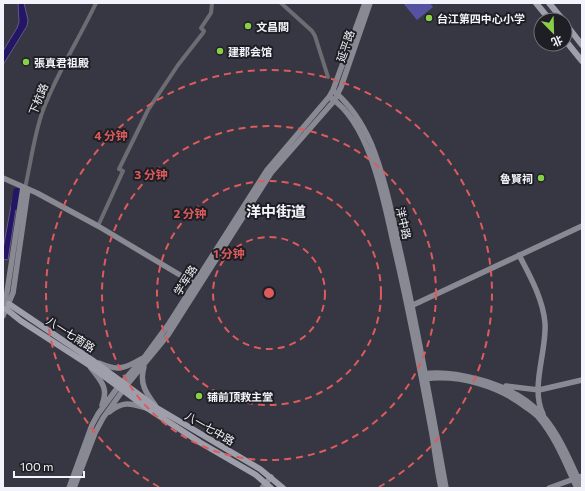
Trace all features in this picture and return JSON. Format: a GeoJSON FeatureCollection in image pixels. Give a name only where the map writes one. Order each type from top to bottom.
{"type":"FeatureCollection","features":[{"type":"Feature","properties":{"kind":"main road","name":"延平路"},"geometry":{"type":"LineString","coordinates":[[333,90],[365,3]]}},
{"type":"Feature","properties":{"kind":"main road","name":"延平路"},"geometry":{"type":"LineString","coordinates":[[338,95],[370,3]]}},
{"type":"Feature","properties":{"kind":"main road"},"geometry":{"type":"LineString","coordinates":[[536,3],[543,12]]}},
{"type":"Feature","properties":{"kind":"main road"},"geometry":{"type":"LineString","coordinates":[[550,3],[557,12]]}},
{"type":"Feature","properties":{"kind":"main road"},"geometry":{"type":"LineString","coordinates":[[573,33],[582,45]]}},
{"type":"Feature","properties":{"kind":"main road"},"geometry":{"type":"LineString","coordinates":[[573,50],[582,61]]}},
{"type":"Feature","properties":{"kind":"main road","name":"洋中路"},"geometry":{"type":"LineString","coordinates":[[333,90],[354,114],[363,128],[371,143],[379,164],[413,306],[423,376]]}},
{"type":"Feature","properties":{"kind":"main road","name":"学军路"},"geometry":{"type":"LineString","coordinates":[[122,386],[144,365],[168,334],[271,173],[332,99],[333,90]]}},
{"type":"Feature","properties":{"kind":"main road","name":"学军路"},"geometry":{"type":"LineString","coordinates":[[69,488],[92,425],[175,315],[267,170],[332,99],[338,95]]}},
{"type":"Feature","properties":{"kind":"main road","name":"洋中路"},"geometry":{"type":"LineString","coordinates":[[332,99],[346,113],[357,128],[376,173],[423,376]]}},
{"type":"Feature","properties":{"kind":"main road"},"geometry":{"type":"LineString","coordinates":[[3,178],[98,226],[195,284]]}},
{"type":"Feature","properties":{"kind":"main road","name":"下杭路"},"geometry":{"type":"LineString","coordinates":[[3,316],[5,304],[13,293],[25,188]]}},
{"type":"Feature","properties":{"kind":"main road"},"geometry":{"type":"LineString","coordinates":[[413,306],[582,226]]}},
{"type":"Feature","properties":{"kind":"main road"},"geometry":{"type":"LineString","coordinates":[[519,255],[539,296],[544,316],[545,336],[539,390],[540,405],[546,418],[557,434],[582,487]]}},
{"type":"Feature","properties":{"kind":"main road","name":"八一七南路"},"geometry":{"type":"LineString","coordinates":[[5,304],[90,362],[122,386]]}},
{"type":"Feature","properties":{"kind":"main road"},"geometry":{"type":"LineString","coordinates":[[90,362],[111,368],[120,368],[130,365],[146,355]]}},
{"type":"Feature","properties":{"kind":"main road"},"geometry":{"type":"LineString","coordinates":[[90,362],[103,383],[106,391],[100,416]]}},
{"type":"Feature","properties":{"kind":"main road"},"geometry":{"type":"LineString","coordinates":[[144,365],[142,374],[143,387],[157,408]]}},
{"type":"Feature","properties":{"kind":"main road"},"geometry":{"type":"LineString","coordinates":[[423,376],[455,374],[499,386],[510,390],[526,400],[546,418]]}},
{"type":"Feature","properties":{"kind":"main road"},"geometry":{"type":"LineString","coordinates":[[423,376],[452,378],[478,384],[501,392],[522,404],[539,417],[578,478],[577,488]]}},
{"type":"Feature","properties":{"kind":"main road"},"geometry":{"type":"LineString","coordinates":[[423,376],[441,488]]}},
{"type":"Feature","properties":{"kind":"main road"},"geometry":{"type":"LineString","coordinates":[[423,376],[446,488]]}},
{"type":"Feature","properties":{"kind":"main road"},"geometry":{"type":"LineString","coordinates":[[499,386],[539,390],[582,380]]}},
{"type":"Feature","properties":{"kind":"main road","name":"八一七中路"},"geometry":{"type":"LineString","coordinates":[[122,386],[260,469],[283,488]]}},
{"type":"Feature","properties":{"kind":"main road","name":"八一七中路"},"geometry":{"type":"LineString","coordinates":[[122,386],[148,408],[201,443],[256,475],[264,485],[271,488]]}},
{"type":"Feature","properties":{"kind":"main road"},"geometry":{"type":"LineString","coordinates":[[100,416],[125,404],[148,408]]}},
{"type":"Feature","properties":{"kind":"main road","name":"学军路"},"geometry":{"type":"LineString","coordinates":[[74,488],[100,416]]}},
{"type":"Feature","properties":{"kind":"main road"},"geometry":{"type":"LineString","coordinates":[[264,485],[271,477]]}},
{"type":"Feature","properties":{"kind":"main road"},"geometry":{"type":"LineString","coordinates":[[549,488],[578,478]]}},
{"type":"Feature","properties":{"kind":"street","name":"下杭路"},"geometry":{"type":"LineString","coordinates":[[25,188],[43,109],[96,3]]}},
{"type":"Feature","properties":{"kind":"street"},"geometry":{"type":"LineString","coordinates":[[98,226],[123,171],[119,169],[148,110],[178,65],[203,34],[204,31],[201,28],[211,13],[212,3]]}},
{"type":"Feature","properties":{"kind":"street"},"geometry":{"type":"LineString","coordinates":[[281,3],[312,31],[328,76]]}},
{"type":"Feature","properties":{"kind":"shaded area"},"geometry":{"type":"Polygon","coordinates":[[[18,3],[24,3],[28,20],[27,26],[3,65],[3,51],[19,22],[18,3]]]}},
{"type":"Feature","properties":{"kind":"shaded area"},"geometry":{"type":"Polygon","coordinates":[[[403,3],[430,3],[433,7],[417,20],[403,3]]]}},
{"type":"Feature","properties":{"kind":"shaded area"},"geometry":{"type":"Polygon","coordinates":[[[13,195],[18,196],[8,260],[3,259],[3,249],[13,195]]]}},
{"type":"Feature","properties":{"kind":"waterway"},"geometry":{"type":"LineString","coordinates":[[15,206],[17,192]]}},
{"type":"Feature","properties":{"kind":"place","name":"台江第四中心小学"},"geometry":{"type":"Point","coordinates":[429,18]}},
{"type":"Feature","properties":{"kind":"place","name":"文昌閣"},"geometry":{"type":"Point","coordinates":[248,26]}},
{"type":"Feature","properties":{"kind":"place","name":"建郡会馆"},"geometry":{"type":"Point","coordinates":[220,51]}},
{"type":"Feature","properties":{"kind":"place","name":"張真君祖殿"},"geometry":{"type":"Point","coordinates":[26,62]}},
{"type":"Feature","properties":{"kind":"place","name":"魯賢祠"},"geometry":{"type":"Point","coordinates":[541,178]}},
{"type":"Feature","properties":{"kind":"place","name":"铺前顶救主堂"},"geometry":{"type":"Point","coordinates":[199,396]}},
{"type":"Feature","properties":{"kind":"district","name":"洋中街道"},"geometry":{"type":"Point","coordinates":[276,211]}}]}
